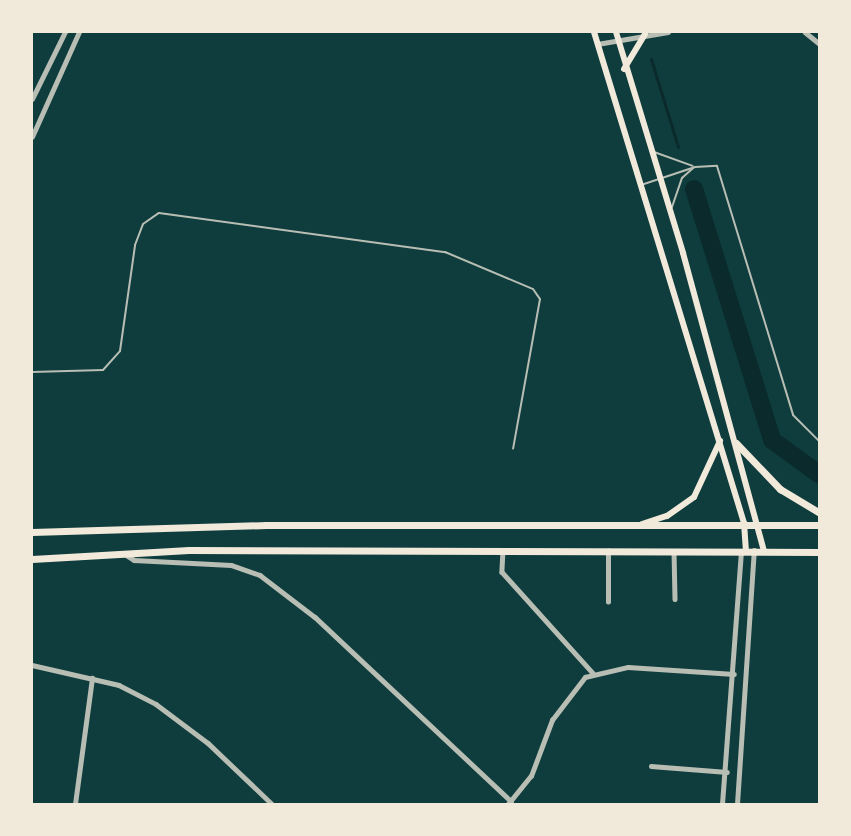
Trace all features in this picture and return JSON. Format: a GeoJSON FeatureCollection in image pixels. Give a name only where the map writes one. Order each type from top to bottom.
{"type":"FeatureCollection","features":[{"type":"Feature","properties":{"kind":"main road"},"geometry":{"type":"LineString","coordinates":[[594,32],[639,185],[720,441],[744,523],[747,551]]}},
{"type":"Feature","properties":{"kind":"main road"},"geometry":{"type":"LineString","coordinates":[[616,32],[624,69],[670,213],[760,523],[764,551]]}},
{"type":"Feature","properties":{"kind":"main road"},"geometry":{"type":"LineString","coordinates":[[624,69],[645,34]]}},
{"type":"Feature","properties":{"kind":"main road"},"geometry":{"type":"LineString","coordinates":[[642,524],[667,516],[694,497],[720,441]]}},
{"type":"Feature","properties":{"kind":"main road"},"geometry":{"type":"LineString","coordinates":[[736,443],[780,489],[819,513]]}},
{"type":"Feature","properties":{"kind":"main road"},"geometry":{"type":"LineString","coordinates":[[32,532],[172,526],[744,523],[819,525]]}},
{"type":"Feature","properties":{"kind":"main road"},"geometry":{"type":"LineString","coordinates":[[32,559],[123,553],[503,550],[819,552]]}},
{"type":"Feature","properties":{"kind":"street"},"geometry":{"type":"LineString","coordinates":[[32,99],[65,32]]}},
{"type":"Feature","properties":{"kind":"street"},"geometry":{"type":"LineString","coordinates":[[32,137],[79,32]]}},
{"type":"Feature","properties":{"kind":"street"},"geometry":{"type":"LineString","coordinates":[[597,44],[645,34],[668,32]]}},
{"type":"Feature","properties":{"kind":"street"},"geometry":{"type":"LineString","coordinates":[[805,32],[812,34],[819,44]]}},
{"type":"Feature","properties":{"kind":"street"},"geometry":{"type":"LineString","coordinates":[[503,550],[502,572],[593,673]]}},
{"type":"Feature","properties":{"kind":"street"},"geometry":{"type":"LineString","coordinates":[[608,551],[608,602]]}},
{"type":"Feature","properties":{"kind":"street"},"geometry":{"type":"LineString","coordinates":[[674,551],[675,599]]}},
{"type":"Feature","properties":{"kind":"street"},"geometry":{"type":"LineString","coordinates":[[722,804],[727,772],[734,674],[747,551]]}},
{"type":"Feature","properties":{"kind":"street"},"geometry":{"type":"LineString","coordinates":[[737,804],[747,551]]}},
{"type":"Feature","properties":{"kind":"street"},"geometry":{"type":"LineString","coordinates":[[123,553],[134,560],[231,565],[260,575],[315,617],[510,803],[531,777],[562,704],[593,673],[628,667],[734,674]]}},
{"type":"Feature","properties":{"kind":"street"},"geometry":{"type":"LineString","coordinates":[[32,665],[119,685],[181,720],[272,804]]}},
{"type":"Feature","properties":{"kind":"street"},"geometry":{"type":"LineString","coordinates":[[75,804],[92,678]]}},
{"type":"Feature","properties":{"kind":"street"},"geometry":{"type":"LineString","coordinates":[[651,766],[727,772]]}},
{"type":"Feature","properties":{"kind":"lane"},"geometry":{"type":"LineString","coordinates":[[650,149],[695,166]]}},
{"type":"Feature","properties":{"kind":"lane"},"geometry":{"type":"LineString","coordinates":[[639,185],[695,166],[717,166],[793,415],[819,442]]}},
{"type":"Feature","properties":{"kind":"lane"},"geometry":{"type":"LineString","coordinates":[[670,213],[682,178],[695,166]]}},
{"type":"Feature","properties":{"kind":"lane"},"geometry":{"type":"LineString","coordinates":[[32,372],[103,370],[120,351],[135,244],[143,224],[159,213],[445,252],[532,289],[540,299],[513,449]]}},
{"type":"Feature","properties":{"kind":"waterway"},"geometry":{"type":"LineString","coordinates":[[651,59],[678,147]]}},
{"type":"Feature","properties":{"kind":"waterway"},"geometry":{"type":"LineString","coordinates":[[694,189],[772,440],[820,475]]}}]}
